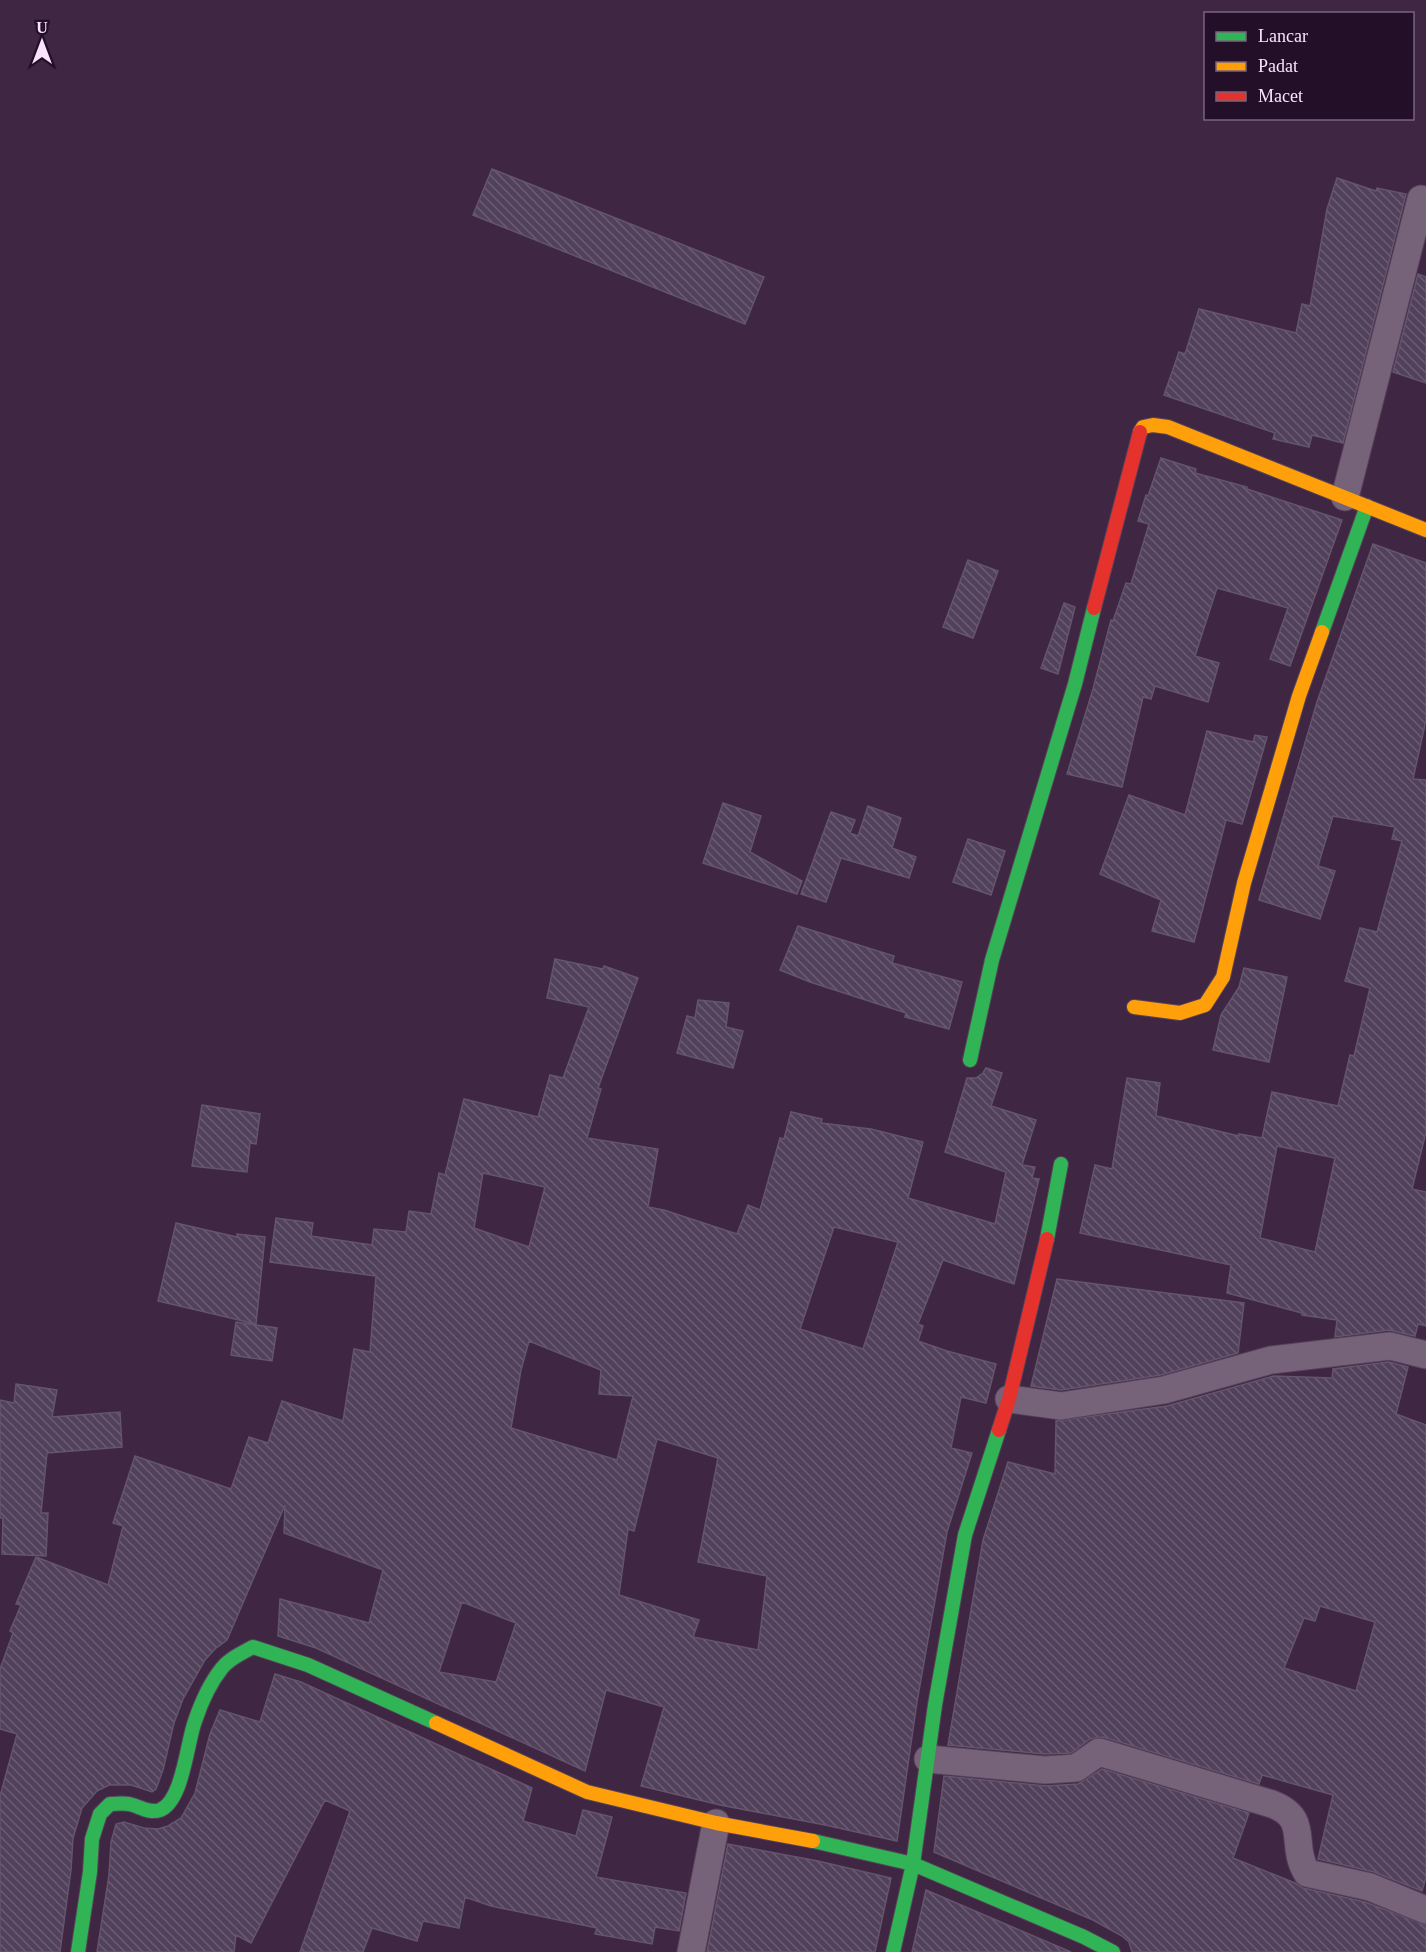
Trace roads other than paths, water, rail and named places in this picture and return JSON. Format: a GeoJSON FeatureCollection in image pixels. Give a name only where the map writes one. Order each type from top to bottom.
{"type":"FeatureCollection","features":[{"type":"Feature","properties":{"kind":"street"},"geometry":{"type":"LineString","coordinates":[[1134,1007],[1180,1013],[1205,1005],[1223,976],[1244,883],[1356,502],[1421,199]]}},
{"type":"Feature","properties":{"kind":"street"},"geometry":{"type":"LineString","coordinates":[[970,1060],[992,960],[1075,684],[1139,434],[1143,427],[1153,425],[1168,427],[1426,531]]}},
{"type":"Feature","properties":{"kind":"street"},"geometry":{"type":"LineString","coordinates":[[893,1952],[913,1864],[935,1705],[965,1535],[1009,1399],[1046,1243],[1061,1164]]}},
{"type":"Feature","properties":{"kind":"street"},"geometry":{"type":"LineString","coordinates":[[1009,1399],[1061,1406],[1164,1390],[1271,1360],[1390,1346],[1426,1355]]}},
{"type":"Feature","properties":{"kind":"street"},"geometry":{"type":"LineString","coordinates":[[78,1952],[90,1872],[92,1839],[100,1814],[110,1804],[128,1804],[145,1810],[160,1810],[170,1805],[176,1792],[192,1728],[210,1688],[232,1658],[253,1647],[308,1665],[587,1792],[716,1823],[913,1864],[1084,1937],[1113,1952]]}},
{"type":"Feature","properties":{"kind":"street"},"geometry":{"type":"LineString","coordinates":[[928,1759],[1045,1770],[1077,1768],[1099,1752],[1272,1804],[1285,1809],[1293,1817],[1300,1862],[1307,1873],[1370,1887],[1426,1910]]}},
{"type":"Feature","properties":{"kind":"street"},"geometry":{"type":"LineString","coordinates":[[691,1952],[716,1823]]}}]}
